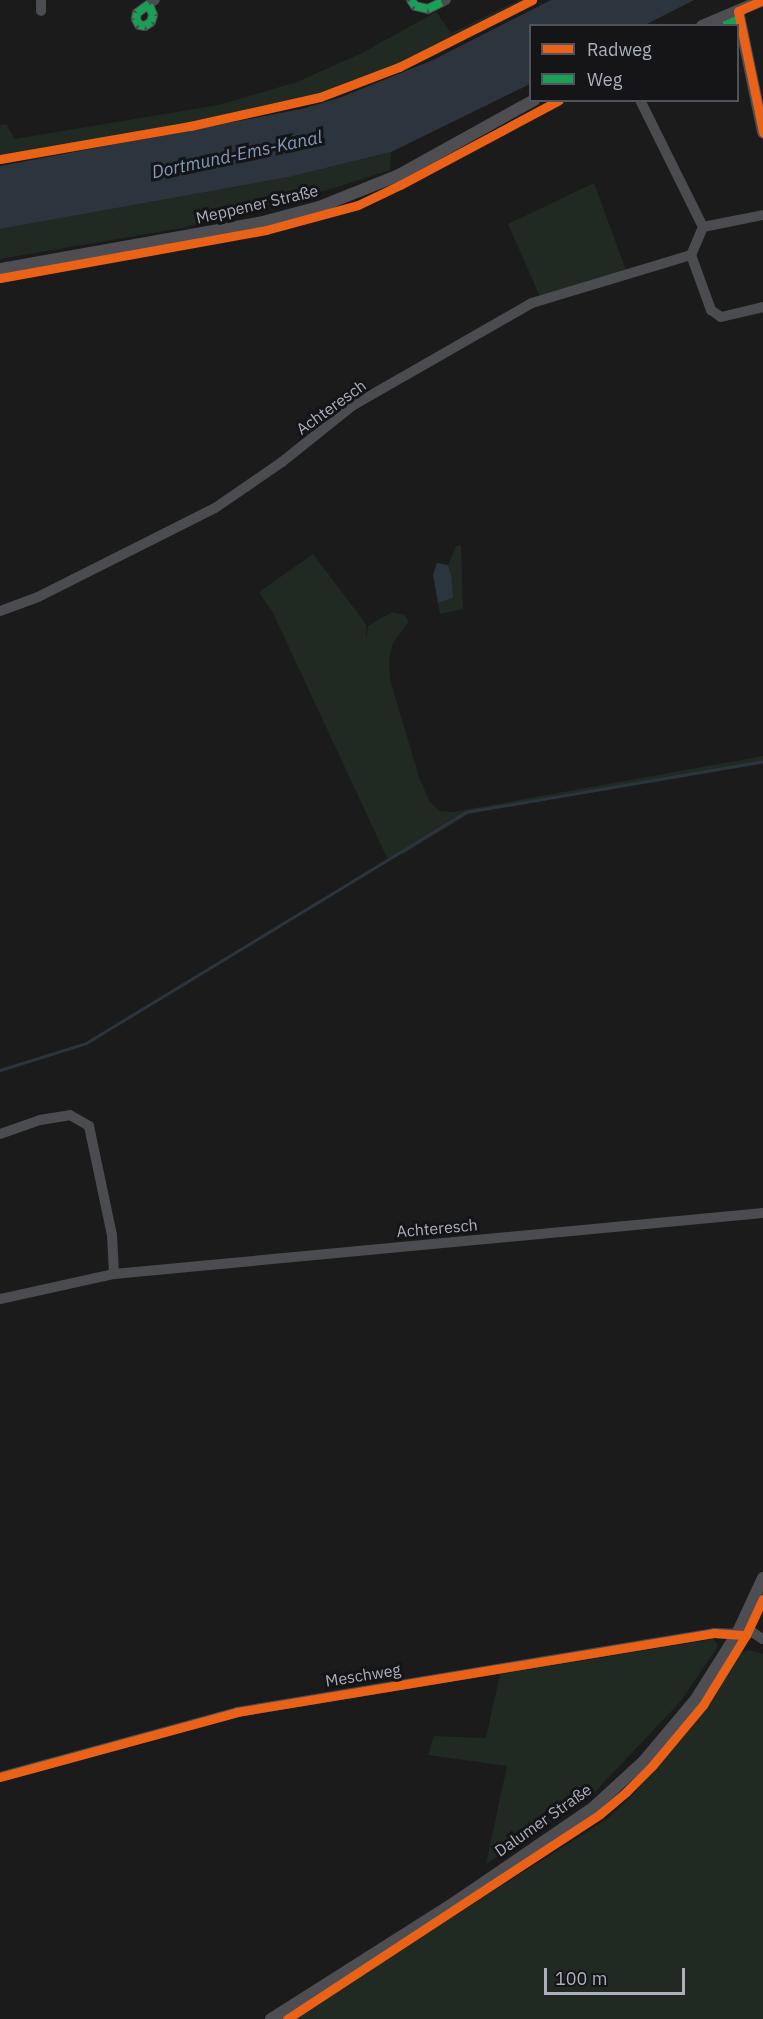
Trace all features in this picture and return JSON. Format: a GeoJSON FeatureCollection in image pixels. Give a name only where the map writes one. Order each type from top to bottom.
{"type":"FeatureCollection","features":[{"type":"Feature","properties":{"kind":"main road"},"geometry":{"type":"LineString","coordinates":[[707,24],[763,0]]}},
{"type":"Feature","properties":{"kind":"main road"},"geometry":{"type":"LineString","coordinates":[[738,11],[763,132]]}},
{"type":"Feature","properties":{"kind":"main road","name":"Meppener Straße"},"geometry":{"type":"LineString","coordinates":[[0,269],[259,223],[319,207],[397,176],[530,102]]}},
{"type":"Feature","properties":{"kind":"main road","name":"Dalumer Straße"},"geometry":{"type":"LineString","coordinates":[[272,2019],[454,1903],[594,1807],[643,1762],[696,1699],[739,1630],[763,1578]]}},
{"type":"Feature","properties":{"kind":"street"},"geometry":{"type":"LineString","coordinates":[[411,0],[415,6],[428,9],[446,0]]}},
{"type":"Feature","properties":{"kind":"street"},"geometry":{"type":"LineString","coordinates":[[641,102],[703,227],[692,255],[711,310],[721,317],[763,306]]}},
{"type":"Feature","properties":{"kind":"street"},"geometry":{"type":"LineString","coordinates":[[703,227],[763,215]]}},
{"type":"Feature","properties":{"kind":"street","name":"Achteresch"},"geometry":{"type":"LineString","coordinates":[[0,611],[38,597],[215,508],[282,462],[352,406],[532,303],[692,255]]}},
{"type":"Feature","properties":{"kind":"street"},"geometry":{"type":"LineString","coordinates":[[0,1134],[40,1120],[70,1115],[89,1126],[112,1234],[114,1274]]}},
{"type":"Feature","properties":{"kind":"street","name":"Achteresch"},"geometry":{"type":"LineString","coordinates":[[0,1299],[114,1274],[763,1213]]}},
{"type":"Feature","properties":{"kind":"street"},"geometry":{"type":"LineString","coordinates":[[739,1630],[763,1640]]}},
{"type":"Feature","properties":{"kind":"street","name":"Meschweg"},"geometry":{"type":"LineString","coordinates":[[0,1777],[237,1712],[739,1630]]}},
{"type":"Feature","properties":{"kind":"shaded area"},"geometry":{"type":"Polygon","coordinates":[[[519,0],[529,0],[397,66],[320,96],[207,120],[0,157],[0,125],[6,124],[15,139],[218,105],[297,82],[362,53],[436,12],[451,33],[519,0]]]}},
{"type":"Feature","properties":{"kind":"shaded area"},"geometry":{"type":"Polygon","coordinates":[[[391,152],[390,170],[334,188],[182,228],[0,259],[0,229],[289,177],[391,152]]]}},
{"type":"Feature","properties":{"kind":"shaded area"},"geometry":{"type":"Polygon","coordinates":[[[594,183],[626,270],[540,297],[508,224],[594,183]]]}},
{"type":"Feature","properties":{"kind":"shaded area"},"geometry":{"type":"Polygon","coordinates":[[[461,545],[463,609],[440,614],[438,603],[453,598],[452,578],[448,565],[456,546],[461,545]]]}},
{"type":"Feature","properties":{"kind":"shaded area"},"geometry":{"type":"Polygon","coordinates":[[[313,554],[366,624],[366,639],[368,626],[392,612],[405,615],[409,622],[393,643],[389,659],[390,679],[419,777],[430,802],[440,811],[453,812],[763,756],[763,764],[470,813],[405,853],[387,858],[273,613],[259,592],[313,554]]]}},
{"type":"Feature","properties":{"kind":"shaded area"},"geometry":{"type":"Polygon","coordinates":[[[714,1639],[718,1646],[681,1701],[591,1796],[486,1864],[507,1766],[428,1755],[434,1736],[486,1738],[500,1674],[714,1639]]]}},
{"type":"Feature","properties":{"kind":"shaded area"},"geometry":{"type":"Polygon","coordinates":[[[749,1650],[763,1654],[763,2019],[291,2019],[607,1819],[631,1797],[710,1702],[738,1654],[749,1650]]]}},
{"type":"Feature","properties":{"kind":"water","name":"Dortmund-Ems-Kanal"},"geometry":{"type":"Polygon","coordinates":[[[551,0],[694,0],[647,24],[529,24],[529,84],[391,152],[289,177],[0,229],[0,166],[302,109],[339,98],[433,60],[551,0]]]}},
{"type":"Feature","properties":{"kind":"water"},"geometry":{"type":"Polygon","coordinates":[[[437,563],[448,565],[452,578],[453,598],[438,603],[433,575],[437,563]]]}},
{"type":"Feature","properties":{"kind":"waterway"},"geometry":{"type":"LineString","coordinates":[[0,1070],[86,1043],[466,812],[763,761]]}},
{"type":"Feature","properties":{"kind":"marked path"},"geometry":{"type":"LineString","coordinates":[[149,5],[153,15],[151,22],[145,26],[139,25],[136,19],[137,13],[155,0]]}},
{"type":"Feature","properties":{"kind":"marked path"},"geometry":{"type":"LineString","coordinates":[[411,0],[415,6],[428,9],[446,0]]}},
{"type":"Feature","properties":{"kind":"marked path"},"geometry":{"type":"LineString","coordinates":[[728,24],[743,17]]}},
{"type":"Feature","properties":{"kind":"cycle path"},"geometry":{"type":"LineString","coordinates":[[0,159],[190,126],[320,97],[399,67],[532,0]]}},
{"type":"Feature","properties":{"kind":"cycle path"},"geometry":{"type":"LineString","coordinates":[[763,0],[738,11],[763,132]]}},
{"type":"Feature","properties":{"kind":"cycle path"},"geometry":{"type":"LineString","coordinates":[[0,278],[266,230],[358,205],[555,102]]}},
{"type":"Feature","properties":{"kind":"cycle path"},"geometry":{"type":"LineString","coordinates":[[287,2019],[600,1814],[626,1792],[652,1766],[703,1705],[746,1635],[763,1599]]}},
{"type":"Feature","properties":{"kind":"cycle path"},"geometry":{"type":"LineString","coordinates":[[0,1777],[237,1712],[714,1633],[746,1635]]}}]}
